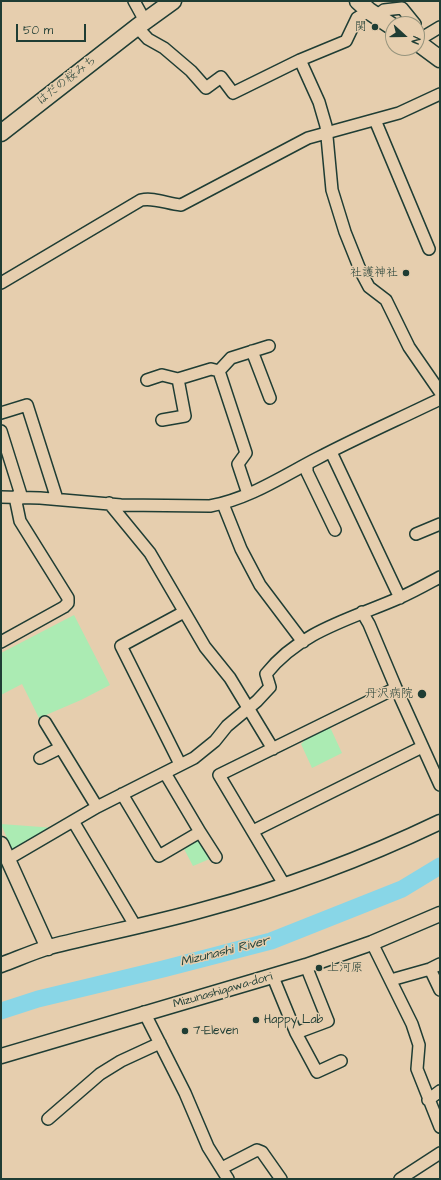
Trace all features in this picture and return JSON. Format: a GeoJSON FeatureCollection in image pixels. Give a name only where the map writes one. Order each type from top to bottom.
{"type":"FeatureCollection","features":[{"type":"Feature","properties":{"kind":"main road","name":"はだの桜みち"},"geometry":{"type":"LineString","coordinates":[[2,131],[173,1]]}},
{"type":"Feature","properties":{"kind":"main road"},"geometry":{"type":"LineString","coordinates":[[368,9],[385,21]]}},
{"type":"Feature","properties":{"kind":"main road"},"geometry":{"type":"LineString","coordinates":[[425,45],[440,60]]}},
{"type":"Feature","properties":{"kind":"street"},"geometry":{"type":"LineString","coordinates":[[134,1],[148,40],[164,48],[190,71],[206,88],[221,77],[233,93],[300,60],[346,41],[357,18],[368,9],[384,10],[402,8],[409,16]]}},
{"type":"Feature","properties":{"kind":"street"},"geometry":{"type":"LineString","coordinates":[[425,37],[440,27]]}},
{"type":"Feature","properties":{"kind":"street"},"geometry":{"type":"LineString","coordinates":[[300,60],[319,102],[326,132],[332,190],[345,232],[361,272],[369,287],[386,300],[409,347],[440,392]]}},
{"type":"Feature","properties":{"kind":"street"},"geometry":{"type":"LineString","coordinates":[[1,283],[141,200],[152,199],[170,204],[181,204],[205,194],[308,138],[399,113],[440,94]]}},
{"type":"Feature","properties":{"kind":"street"},"geometry":{"type":"LineString","coordinates":[[375,120],[429,249]]}},
{"type":"Feature","properties":{"kind":"street"},"geometry":{"type":"LineString","coordinates":[[219,371],[231,358],[269,346]]}},
{"type":"Feature","properties":{"kind":"street"},"geometry":{"type":"LineString","coordinates":[[252,352],[270,398]]}},
{"type":"Feature","properties":{"kind":"street"},"geometry":{"type":"LineString","coordinates":[[147,380],[162,375],[178,379],[211,369],[219,371]]}},
{"type":"Feature","properties":{"kind":"street"},"geometry":{"type":"LineString","coordinates":[[219,371],[246,453],[238,464],[248,494]]}},
{"type":"Feature","properties":{"kind":"street"},"geometry":{"type":"LineString","coordinates":[[162,420],[185,416],[178,379]]}},
{"type":"Feature","properties":{"kind":"street"},"geometry":{"type":"LineString","coordinates":[[1,497],[108,503],[210,506],[223,504],[272,484],[307,464],[440,399]]}},
{"type":"Feature","properties":{"kind":"street"},"geometry":{"type":"LineString","coordinates":[[1,413],[27,405],[57,499]]}},
{"type":"Feature","properties":{"kind":"street"},"geometry":{"type":"LineString","coordinates":[[1,431],[18,497],[20,521],[68,598],[68,603],[64,607],[1,642]]}},
{"type":"Feature","properties":{"kind":"street"},"geometry":{"type":"LineString","coordinates":[[331,452],[400,598]]}},
{"type":"Feature","properties":{"kind":"street"},"geometry":{"type":"LineString","coordinates":[[307,464],[307,472],[335,530]]}},
{"type":"Feature","properties":{"kind":"street"},"geometry":{"type":"LineString","coordinates":[[108,503],[150,553],[205,648],[230,678],[273,749]]}},
{"type":"Feature","properties":{"kind":"street"},"geometry":{"type":"LineString","coordinates":[[223,504],[241,549],[260,585],[303,642]]}},
{"type":"Feature","properties":{"kind":"street"},"geometry":{"type":"LineString","coordinates":[[416,534],[440,524]]}},
{"type":"Feature","properties":{"kind":"street"},"geometry":{"type":"LineString","coordinates":[[8,859],[97,807],[194,758],[215,741],[227,726],[270,687],[266,674],[276,662],[319,630],[400,598],[440,577]]}},
{"type":"Feature","properties":{"kind":"street"},"geometry":{"type":"LineString","coordinates":[[180,764],[121,646],[184,612]]}},
{"type":"Feature","properties":{"kind":"street"},"geometry":{"type":"LineString","coordinates":[[362,612],[369,624],[440,785]]}},
{"type":"Feature","properties":{"kind":"street"},"geometry":{"type":"LineString","coordinates":[[285,886],[219,775],[396,688]]}},
{"type":"Feature","properties":{"kind":"street"},"geometry":{"type":"LineString","coordinates":[[44,722],[57,733],[60,748],[97,807]]}},
{"type":"Feature","properties":{"kind":"street"},"geometry":{"type":"LineString","coordinates":[[253,831],[422,747]]}},
{"type":"Feature","properties":{"kind":"street"},"geometry":{"type":"LineString","coordinates":[[40,758],[60,748]]}},
{"type":"Feature","properties":{"kind":"street"},"geometry":{"type":"LineString","coordinates":[[165,773],[216,857]]}},
{"type":"Feature","properties":{"kind":"street"},"geometry":{"type":"LineString","coordinates":[[122,794],[159,856],[200,832]]}},
{"type":"Feature","properties":{"kind":"street"},"geometry":{"type":"LineString","coordinates":[[73,821],[136,927]]}},
{"type":"Feature","properties":{"kind":"street"},"geometry":{"type":"LineString","coordinates":[[1,964],[48,948],[202,910],[285,886],[336,868],[440,822]]}},
{"type":"Feature","properties":{"kind":"street"},"geometry":{"type":"LineString","coordinates":[[1,844],[48,948]]}},
{"type":"Feature","properties":{"kind":"street","name":"Mizunashigawa-dori"},"geometry":{"type":"LineString","coordinates":[[1,1056],[144,1012],[273,977],[372,943],[440,914]]}},
{"type":"Feature","properties":{"kind":"street"},"geometry":{"type":"LineString","coordinates":[[372,943],[412,1024],[419,1045],[417,1069],[428,1100],[440,1127]]}},
{"type":"Feature","properties":{"kind":"street"},"geometry":{"type":"LineString","coordinates":[[391,980],[430,969],[440,964]]}},
{"type":"Feature","properties":{"kind":"street"},"geometry":{"type":"LineString","coordinates":[[296,1033],[328,1021],[306,966]]}},
{"type":"Feature","properties":{"kind":"street"},"geometry":{"type":"LineString","coordinates":[[430,969],[440,990]]}},
{"type":"Feature","properties":{"kind":"street"},"geometry":{"type":"LineString","coordinates":[[273,977],[296,1033],[317,1072],[341,1061]]}},
{"type":"Feature","properties":{"kind":"street"},"geometry":{"type":"LineString","coordinates":[[144,1012],[185,1093],[208,1147],[228,1179]]}},
{"type":"Feature","properties":{"kind":"street"},"geometry":{"type":"LineString","coordinates":[[48,1119],[100,1074],[121,1061],[160,1044]]}},
{"type":"Feature","properties":{"kind":"street"},"geometry":{"type":"LineString","coordinates":[[428,1100],[440,1091]]}},
{"type":"Feature","properties":{"kind":"street"},"geometry":{"type":"LineString","coordinates":[[222,1168],[257,1150],[262,1152],[280,1179]]}},
{"type":"Feature","properties":{"kind":"street"},"geometry":{"type":"LineString","coordinates":[[400,1179],[440,1153]]}},
{"type":"Feature","properties":{"kind":"green space"},"geometry":{"type":"Polygon","coordinates":[[[74,615],[110,685],[81,700],[39,718],[22,684],[1,695],[1,653],[74,615]]]}},
{"type":"Feature","properties":{"kind":"green space"},"geometry":{"type":"Polygon","coordinates":[[[329,725],[342,753],[312,768],[301,744],[304,741],[303,739],[329,725]]]}},
{"type":"Feature","properties":{"kind":"green space"},"geometry":{"type":"Polygon","coordinates":[[[1,824],[55,828],[15,851],[12,850],[1,824]]]}},
{"type":"Feature","properties":{"kind":"green space"},"geometry":{"type":"Polygon","coordinates":[[[196,838],[202,839],[212,858],[193,866],[183,847],[196,838]]]}},
{"type":"Feature","properties":{"kind":"waterway","name":"Mizunashi River"},"geometry":{"type":"LineString","coordinates":[[1,1011],[38,999],[271,941],[402,889],[440,866]]}},
{"type":"Feature","properties":{"kind":"place","name":"関"},"geometry":{"type":"Point","coordinates":[375,27]}},
{"type":"Feature","properties":{"kind":"place","name":"社護神社"},"geometry":{"type":"Point","coordinates":[406,273]}},
{"type":"Feature","properties":{"kind":"place","name":"丹沢病院"},"geometry":{"type":"Point","coordinates":[422,694]}},
{"type":"Feature","properties":{"kind":"place","name":"上河原"},"geometry":{"type":"Point","coordinates":[319,968]}},
{"type":"Feature","properties":{"kind":"place","name":"Happy Lab"},"geometry":{"type":"Point","coordinates":[256,1020]}},
{"type":"Feature","properties":{"kind":"place","name":"7-Eleven"},"geometry":{"type":"Point","coordinates":[185,1031]}}]}
